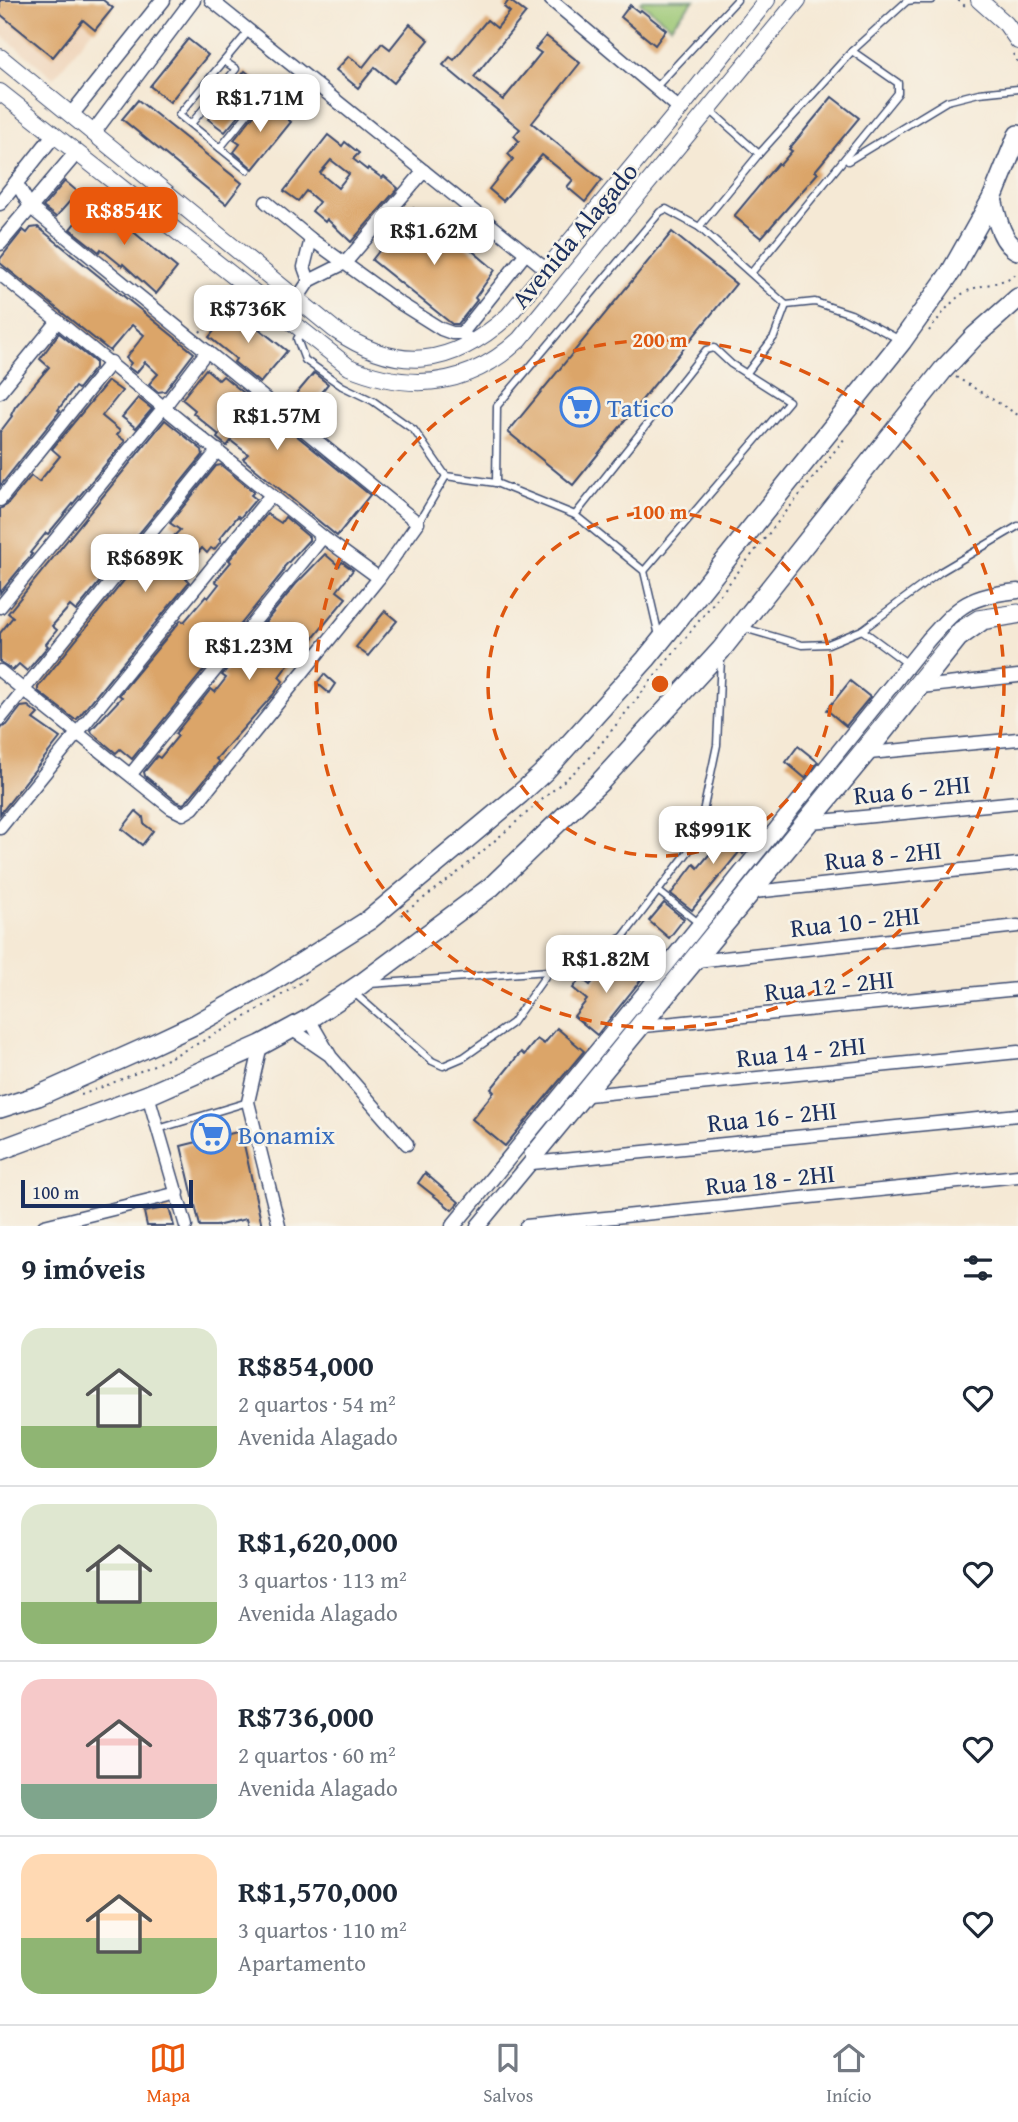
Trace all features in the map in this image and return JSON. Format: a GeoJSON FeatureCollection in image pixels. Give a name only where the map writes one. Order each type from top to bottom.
{"type":"FeatureCollection","features":[{"type":"Feature","properties":{"kind":"highway"},"geometry":{"type":"LineString","coordinates":[[0,1108],[38,1096],[196,1024],[271,982],[369,920],[520,794],[554,761],[660,641],[902,341],[951,272],[992,199],[1018,135]]}},
{"type":"Feature","properties":{"kind":"highway"},"geometry":{"type":"LineString","coordinates":[[992,199],[998,224],[1012,248],[1018,250]]}},
{"type":"Feature","properties":{"kind":"highway"},"geometry":{"type":"LineString","coordinates":[[0,1150],[148,1095],[261,1045],[356,987],[492,887],[600,782],[721,650],[943,370],[1018,298]]}},
{"type":"Feature","properties":{"kind":"main road","name":"Avenida Alagado"},"geometry":{"type":"LineString","coordinates":[[0,57],[352,341],[372,351],[396,358],[439,356],[508,316],[767,0]]}},
{"type":"Feature","properties":{"kind":"main road","name":"Avenida Alagado"},"geometry":{"type":"LineString","coordinates":[[4,100],[175,228],[349,367],[370,376],[393,381],[415,383],[440,380],[483,368],[520,339],[799,0]]}},
{"type":"Feature","properties":{"kind":"main road"},"geometry":{"type":"LineString","coordinates":[[979,0],[1006,24],[1018,41]]}},
{"type":"Feature","properties":{"kind":"main road"},"geometry":{"type":"LineString","coordinates":[[0,64],[25,77]]}},
{"type":"Feature","properties":{"kind":"main road"},"geometry":{"type":"LineString","coordinates":[[295,297],[291,315],[301,331]]}},
{"type":"Feature","properties":{"kind":"main road"},"geometry":{"type":"LineString","coordinates":[[264,301],[283,307],[295,297]]}},
{"type":"Feature","properties":{"kind":"street"},"geometry":{"type":"LineString","coordinates":[[71,115],[163,0]]}},
{"type":"Feature","properties":{"kind":"street"},"geometry":{"type":"LineString","coordinates":[[93,133],[193,0]]}},
{"type":"Feature","properties":{"kind":"street"},"geometry":{"type":"LineString","coordinates":[[211,0],[547,270]]}},
{"type":"Feature","properties":{"kind":"street"},"geometry":{"type":"LineString","coordinates":[[551,0],[680,109]]}},
{"type":"Feature","properties":{"kind":"street"},"geometry":{"type":"LineString","coordinates":[[115,60],[136,75]]}},
{"type":"Feature","properties":{"kind":"street"},"geometry":{"type":"LineString","coordinates":[[0,203],[54,135]]}},
{"type":"Feature","properties":{"kind":"street"},"geometry":{"type":"LineString","coordinates":[[0,243],[76,153]]}},
{"type":"Feature","properties":{"kind":"street"},"geometry":{"type":"LineString","coordinates":[[295,297],[309,281],[345,263],[424,171]]}},
{"type":"Feature","properties":{"kind":"street"},"geometry":{"type":"LineString","coordinates":[[0,671],[179,813],[189,812],[379,578],[418,523],[31,208],[16,183]]}},
{"type":"Feature","properties":{"kind":"street"},"geometry":{"type":"LineString","coordinates":[[266,202],[311,239],[441,329],[468,338],[526,253]]}},
{"type":"Feature","properties":{"kind":"street"},"geometry":{"type":"LineString","coordinates":[[309,281],[304,267],[311,239]]}},
{"type":"Feature","properties":{"kind":"street"},"geometry":{"type":"LineString","coordinates":[[0,274],[323,537],[379,578]]}},
{"type":"Feature","properties":{"kind":"street"},"geometry":{"type":"LineString","coordinates":[[0,392],[58,321]]}},
{"type":"Feature","properties":{"kind":"street"},"geometry":{"type":"LineString","coordinates":[[0,607],[165,406],[206,351]]}},
{"type":"Feature","properties":{"kind":"street"},"geometry":{"type":"LineString","coordinates":[[0,500],[111,362]]}},
{"type":"Feature","properties":{"kind":"street"},"geometry":{"type":"LineString","coordinates":[[0,719],[218,450]]}},
{"type":"Feature","properties":{"kind":"street"},"geometry":{"type":"LineString","coordinates":[[0,828],[271,495]]}},
{"type":"Feature","properties":{"kind":"street"},"geometry":{"type":"LineString","coordinates":[[131,774],[323,537]]}},
{"type":"Feature","properties":{"kind":"street"},"geometry":{"type":"LineString","coordinates":[[453,1226],[622,1037],[818,797],[837,773],[908,664],[941,625],[965,603],[1018,591]]}},
{"type":"Feature","properties":{"kind":"street"},"geometry":{"type":"LineString","coordinates":[[471,1226],[622,1037],[662,971],[700,924],[818,797],[958,627],[976,615],[1018,609]]}},
{"type":"Feature","properties":{"kind":"street"},"geometry":{"type":"LineString","coordinates":[[837,773],[869,753],[960,639],[971,629],[984,622],[1018,616]]}},
{"type":"Feature","properties":{"kind":"street"},"geometry":{"type":"LineString","coordinates":[[921,687],[1018,676]]}},
{"type":"Feature","properties":{"kind":"street"},"geometry":{"type":"LineString","coordinates":[[869,753],[1018,738]]}},
{"type":"Feature","properties":{"kind":"street"},"geometry":{"type":"LineString","coordinates":[[622,1037],[644,1027],[811,822],[818,797]]}},
{"type":"Feature","properties":{"kind":"street","name":"Rua 6 - 2HI"},"geometry":{"type":"LineString","coordinates":[[811,822],[1018,802]]}},
{"type":"Feature","properties":{"kind":"street","name":"Rua 8 - 2HI"},"geometry":{"type":"LineString","coordinates":[[754,892],[1018,864]]}},
{"type":"Feature","properties":{"kind":"street","name":"Rua 10 - 2HI"},"geometry":{"type":"LineString","coordinates":[[696,961],[1018,926]]}},
{"type":"Feature","properties":{"kind":"street","name":"Rua 12 - 2HI"},"geometry":{"type":"LineString","coordinates":[[644,1027],[1018,989]]}},
{"type":"Feature","properties":{"kind":"street"},"geometry":{"type":"LineString","coordinates":[[309,1018],[331,1057],[407,1144]]}},
{"type":"Feature","properties":{"kind":"street"},"geometry":{"type":"LineString","coordinates":[[290,1028],[331,1057]]}},
{"type":"Feature","properties":{"kind":"street"},"geometry":{"type":"LineString","coordinates":[[261,1045],[248,1102],[279,1226]]}},
{"type":"Feature","properties":{"kind":"street","name":"Rua 14 - 2HI"},"geometry":{"type":"LineString","coordinates":[[588,1095],[1018,1052]]}},
{"type":"Feature","properties":{"kind":"street"},"geometry":{"type":"LineString","coordinates":[[478,1226],[588,1095],[602,1060]]}},
{"type":"Feature","properties":{"kind":"street"},"geometry":{"type":"LineString","coordinates":[[148,1095],[186,1226]]}},
{"type":"Feature","properties":{"kind":"street","name":"Rua 16 - 2HI"},"geometry":{"type":"LineString","coordinates":[[532,1163],[1018,1115]]}},
{"type":"Feature","properties":{"kind":"street","name":"Rua 18 - 2HI"},"geometry":{"type":"LineString","coordinates":[[526,1226],[1018,1177]]}},
{"type":"Feature","properties":{"kind":"street"},"geometry":{"type":"LineString","coordinates":[[44,1226],[178,1193]]}},
{"type":"Feature","properties":{"kind":"lane"},"geometry":{"type":"LineString","coordinates":[[655,88],[737,0]]}},
{"type":"Feature","properties":{"kind":"lane"},"geometry":{"type":"LineString","coordinates":[[699,227],[759,154],[852,51],[906,1],[932,0]]}},
{"type":"Feature","properties":{"kind":"lane"},"geometry":{"type":"LineString","coordinates":[[247,170],[179,115],[249,31]]}},
{"type":"Feature","properties":{"kind":"lane"},"geometry":{"type":"LineString","coordinates":[[752,272],[898,93],[898,83],[852,51]]}},
{"type":"Feature","properties":{"kind":"lane"},"geometry":{"type":"LineString","coordinates":[[191,124],[236,69],[224,61]]}},
{"type":"Feature","properties":{"kind":"lane"},"geometry":{"type":"LineString","coordinates":[[843,163],[947,101],[979,93],[1018,89]]}},
{"type":"Feature","properties":{"kind":"lane"},"geometry":{"type":"LineString","coordinates":[[220,148],[267,90]]}},
{"type":"Feature","properties":{"kind":"lane"},"geometry":{"type":"LineString","coordinates":[[710,110],[759,154]]}},
{"type":"Feature","properties":{"kind":"lane"},"geometry":{"type":"LineString","coordinates":[[496,484],[497,406],[666,208],[699,227],[786,305]]}},
{"type":"Feature","properties":{"kind":"lane"},"geometry":{"type":"LineString","coordinates":[[786,305],[815,302],[851,314],[902,341]]}},
{"type":"Feature","properties":{"kind":"lane"},"geometry":{"type":"LineString","coordinates":[[746,374],[774,337],[786,305]]}},
{"type":"Feature","properties":{"kind":"lane"},"geometry":{"type":"LineString","coordinates":[[301,331],[297,339],[305,360],[342,386],[373,401],[414,430],[446,476],[496,484],[575,515],[644,571],[660,641]]}},
{"type":"Feature","properties":{"kind":"lane"},"geometry":{"type":"LineString","coordinates":[[575,515],[706,350],[714,348],[746,374],[789,401],[644,571]]}},
{"type":"Feature","properties":{"kind":"lane"},"geometry":{"type":"LineString","coordinates":[[418,523],[446,476]]}},
{"type":"Feature","properties":{"kind":"lane"},"geometry":{"type":"LineString","coordinates":[[739,627],[802,645],[828,644],[862,630],[940,572],[1018,526]]}},
{"type":"Feature","properties":{"kind":"lane"},"geometry":{"type":"LineString","coordinates":[[862,630],[908,664]]}},
{"type":"Feature","properties":{"kind":"lane"},"geometry":{"type":"LineString","coordinates":[[356,987],[549,971],[623,937],[691,848],[706,803],[717,746],[721,650]]}},
{"type":"Feature","properties":{"kind":"lane"},"geometry":{"type":"LineString","coordinates":[[658,891],[700,924]]}},
{"type":"Feature","properties":{"kind":"lane"},"geometry":{"type":"LineString","coordinates":[[623,937],[662,971]]}},
{"type":"Feature","properties":{"kind":"lane"},"geometry":{"type":"LineString","coordinates":[[356,987],[432,1061],[443,1066],[464,1057],[512,1023],[549,971]]}},
{"type":"Feature","properties":{"kind":"lane"},"geometry":{"type":"LineString","coordinates":[[158,1129],[248,1102]]}},
{"type":"Feature","properties":{"kind":"path"},"geometry":{"type":"LineString","coordinates":[[926,335],[957,298],[972,289],[999,284],[1018,272]]}},
{"type":"Feature","properties":{"kind":"path"},"geometry":{"type":"LineString","coordinates":[[193,341],[241,283]]}},
{"type":"Feature","properties":{"kind":"path"},"geometry":{"type":"LineString","coordinates":[[943,370],[1018,415]]}},
{"type":"Feature","properties":{"kind":"path"},"geometry":{"type":"LineString","coordinates":[[400,915],[456,875],[588,760],[852,429]]}},
{"type":"Feature","properties":{"kind":"path"},"geometry":{"type":"LineString","coordinates":[[74,1097],[124,1079],[200,1042],[270,1004],[313,975]]}},
{"type":"Feature","properties":{"kind":"shaded area"},"geometry":{"type":"Polygon","coordinates":[[[0,0],[116,0],[54,78],[0,34],[0,0]]]}},
{"type":"Feature","properties":{"kind":"green space"},"geometry":{"type":"Polygon","coordinates":[[[694,0],[671,26],[640,2],[694,0]]]}},
{"type":"Feature","properties":{"kind":"building"},"geometry":{"type":"Polygon","coordinates":[[[0,0],[103,0],[113,8],[95,30],[83,20],[53,57],[0,14],[0,0]]]}},
{"type":"Feature","properties":{"kind":"building"},"geometry":{"type":"Polygon","coordinates":[[[509,0],[526,13],[474,77],[503,100],[541,53],[535,49],[546,36],[580,63],[532,123],[602,180],[585,202],[567,187],[573,180],[542,155],[503,201],[489,189],[513,159],[508,154],[519,141],[514,136],[520,129],[443,65],[450,57],[454,60],[487,20],[497,28],[510,12],[504,7],[509,0]]]}},
{"type":"Feature","properties":{"kind":"building"},"geometry":{"type":"Polygon","coordinates":[[[630,5],[639,12],[641,10],[666,30],[655,45],[621,17],[630,5]]]}},
{"type":"Feature","properties":{"kind":"building"},"geometry":{"type":"Polygon","coordinates":[[[410,24],[429,40],[394,83],[375,67],[358,88],[336,70],[349,56],[363,67],[382,43],[390,49],[410,24]]]}},
{"type":"Feature","properties":{"kind":"building"},"geometry":{"type":"Polygon","coordinates":[[[188,39],[208,55],[170,102],[150,86],[188,39]]]}},
{"type":"Feature","properties":{"kind":"building"},"geometry":{"type":"Polygon","coordinates":[[[245,71],[264,86],[225,132],[208,119],[245,71]]]}},
{"type":"Feature","properties":{"kind":"building"},"geometry":{"type":"Polygon","coordinates":[[[832,97],[859,118],[815,171],[818,173],[761,238],[734,216],[778,163],[780,165],[792,151],[789,149],[832,97]]]}},
{"type":"Feature","properties":{"kind":"building"},"geometry":{"type":"Polygon","coordinates":[[[138,100],[242,183],[226,204],[122,119],[138,100]]]}},
{"type":"Feature","properties":{"kind":"building"},"geometry":{"type":"Polygon","coordinates":[[[265,101],[291,122],[253,169],[234,152],[240,144],[234,140],[265,101]]]}},
{"type":"Feature","properties":{"kind":"building"},"geometry":{"type":"Polygon","coordinates":[[[328,135],[342,146],[345,142],[359,153],[353,159],[367,170],[368,168],[382,178],[384,176],[398,188],[351,242],[327,219],[325,222],[312,211],[319,202],[306,191],[298,201],[284,191],[328,135]],[[331,160],[320,173],[338,188],[349,174],[331,160]]]}},
{"type":"Feature","properties":{"kind":"building"},"geometry":{"type":"Polygon","coordinates":[[[65,181],[78,192],[56,217],[43,207],[65,181]]]}},
{"type":"Feature","properties":{"kind":"building"},"geometry":{"type":"Polygon","coordinates":[[[101,205],[177,268],[156,294],[123,264],[122,266],[101,249],[99,252],[70,229],[89,206],[96,211],[101,205]]]}},
{"type":"Feature","properties":{"kind":"building"},"geometry":{"type":"Polygon","coordinates":[[[413,208],[440,230],[437,234],[450,244],[456,237],[495,270],[475,298],[477,300],[458,324],[452,324],[372,260],[413,208]]]}},
{"type":"Feature","properties":{"kind":"building"},"geometry":{"type":"Polygon","coordinates":[[[38,227],[194,353],[165,391],[158,392],[149,384],[158,374],[145,362],[136,373],[128,367],[131,363],[126,358],[144,335],[132,325],[110,351],[0,263],[0,259],[23,230],[27,233],[31,228],[38,227]]]}},
{"type":"Feature","properties":{"kind":"building"},"geometry":{"type":"Polygon","coordinates":[[[672,232],[736,284],[573,485],[508,432],[672,232]]]}},
{"type":"Feature","properties":{"kind":"building"},"geometry":{"type":"Polygon","coordinates":[[[233,308],[287,351],[260,383],[209,337],[233,308]]]}},
{"type":"Feature","properties":{"kind":"building"},"geometry":{"type":"Polygon","coordinates":[[[59,333],[95,362],[95,368],[78,389],[75,387],[58,410],[60,411],[0,486],[0,432],[15,407],[49,367],[40,359],[59,333]]]}},
{"type":"Feature","properties":{"kind":"building"},"geometry":{"type":"Polygon","coordinates":[[[206,369],[219,380],[223,376],[370,495],[337,536],[243,459],[248,454],[231,441],[227,446],[217,438],[219,435],[193,413],[195,410],[182,399],[206,369]]]}},
{"type":"Feature","properties":{"kind":"building"},"geometry":{"type":"Polygon","coordinates":[[[314,373],[328,384],[305,412],[295,412],[287,405],[314,373]]]}},
{"type":"Feature","properties":{"kind":"building"},"geometry":{"type":"Polygon","coordinates":[[[108,381],[122,391],[102,416],[120,431],[117,435],[125,441],[48,534],[46,533],[0,593],[0,509],[7,505],[31,476],[39,482],[60,456],[52,449],[108,381]]]}},
{"type":"Feature","properties":{"kind":"building"},"geometry":{"type":"Polygon","coordinates":[[[138,398],[152,409],[136,428],[122,417],[138,398]]]}},
{"type":"Feature","properties":{"kind":"building"},"geometry":{"type":"Polygon","coordinates":[[[165,420],[202,450],[203,455],[76,611],[70,606],[52,626],[57,630],[46,644],[48,646],[27,671],[19,664],[13,670],[0,662],[0,633],[13,617],[8,613],[165,420]]]}},
{"type":"Feature","properties":{"kind":"building"},"geometry":{"type":"Polygon","coordinates":[[[221,465],[254,492],[251,495],[256,499],[219,539],[221,541],[214,550],[211,548],[207,553],[202,548],[191,561],[194,564],[186,579],[189,582],[77,719],[74,719],[38,691],[38,687],[138,563],[140,565],[151,551],[155,555],[180,530],[170,523],[216,466],[221,465]]]}},
{"type":"Feature","properties":{"kind":"building"},"geometry":{"type":"Polygon","coordinates":[[[267,514],[281,523],[285,517],[309,537],[309,540],[284,567],[283,572],[132,759],[120,749],[116,753],[91,730],[122,697],[119,695],[181,620],[184,622],[206,596],[208,598],[219,584],[215,581],[231,562],[229,560],[267,514]]]}},
{"type":"Feature","properties":{"kind":"building"},"geometry":{"type":"Polygon","coordinates":[[[325,554],[339,566],[342,562],[353,570],[337,591],[346,598],[298,657],[295,655],[279,677],[283,681],[273,695],[216,759],[219,762],[187,801],[183,804],[176,801],[145,776],[144,772],[178,736],[175,734],[211,689],[215,692],[226,678],[222,675],[244,648],[247,650],[262,633],[258,631],[296,584],[325,554]]]}},
{"type":"Feature","properties":{"kind":"building"},"geometry":{"type":"Polygon","coordinates":[[[385,611],[397,621],[368,656],[356,647],[385,611]]]}},
{"type":"Feature","properties":{"kind":"building"},"geometry":{"type":"Polygon","coordinates":[[[324,674],[335,684],[329,693],[317,683],[324,674]]]}},
{"type":"Feature","properties":{"kind":"building"},"geometry":{"type":"Polygon","coordinates":[[[850,681],[870,697],[846,726],[827,710],[850,681]]]}},
{"type":"Feature","properties":{"kind":"building"},"geometry":{"type":"Polygon","coordinates":[[[28,706],[38,714],[33,719],[60,738],[0,814],[0,728],[7,725],[21,707],[28,706]]]}},
{"type":"Feature","properties":{"kind":"building"},"geometry":{"type":"Polygon","coordinates":[[[798,746],[818,762],[805,778],[786,762],[798,746]]]}},
{"type":"Feature","properties":{"kind":"building"},"geometry":{"type":"Polygon","coordinates":[[[136,811],[143,817],[144,824],[153,831],[142,845],[122,829],[136,811]]]}},
{"type":"Feature","properties":{"kind":"building"},"geometry":{"type":"Polygon","coordinates":[[[737,821],[756,838],[743,854],[740,851],[692,910],[671,894],[694,864],[698,868],[737,821]]]}},
{"type":"Feature","properties":{"kind":"building"},"geometry":{"type":"Polygon","coordinates":[[[664,903],[684,919],[669,938],[649,921],[664,903]]]}},
{"type":"Feature","properties":{"kind":"building"},"geometry":{"type":"Polygon","coordinates":[[[624,960],[644,976],[597,1035],[574,1016],[587,1000],[573,988],[581,978],[590,985],[603,969],[610,965],[616,970],[624,960]]]}},
{"type":"Feature","properties":{"kind":"building"},"geometry":{"type":"Polygon","coordinates":[[[557,1028],[584,1051],[505,1146],[472,1119],[494,1092],[491,1089],[521,1052],[524,1055],[537,1039],[544,1044],[557,1028]]]}},
{"type":"Feature","properties":{"kind":"building"},"geometry":{"type":"Polygon","coordinates":[[[241,1131],[262,1226],[248,1226],[246,1219],[216,1226],[200,1226],[181,1146],[241,1131]]]}},
{"type":"Feature","properties":{"kind":"building"},"geometry":{"type":"Polygon","coordinates":[[[425,1173],[459,1202],[452,1210],[418,1183],[425,1173]]]}},
{"type":"Feature","properties":{"kind":"building"},"geometry":{"type":"Polygon","coordinates":[[[169,1207],[174,1226],[147,1226],[144,1212],[169,1207]]]}},
{"type":"Feature","properties":{"kind":"place","name":"Tatico"},"geometry":{"type":"Point","coordinates":[580,407]}},
{"type":"Feature","properties":{"kind":"place","name":"Bonamix"},"geometry":{"type":"Point","coordinates":[211,1134]}}]}
